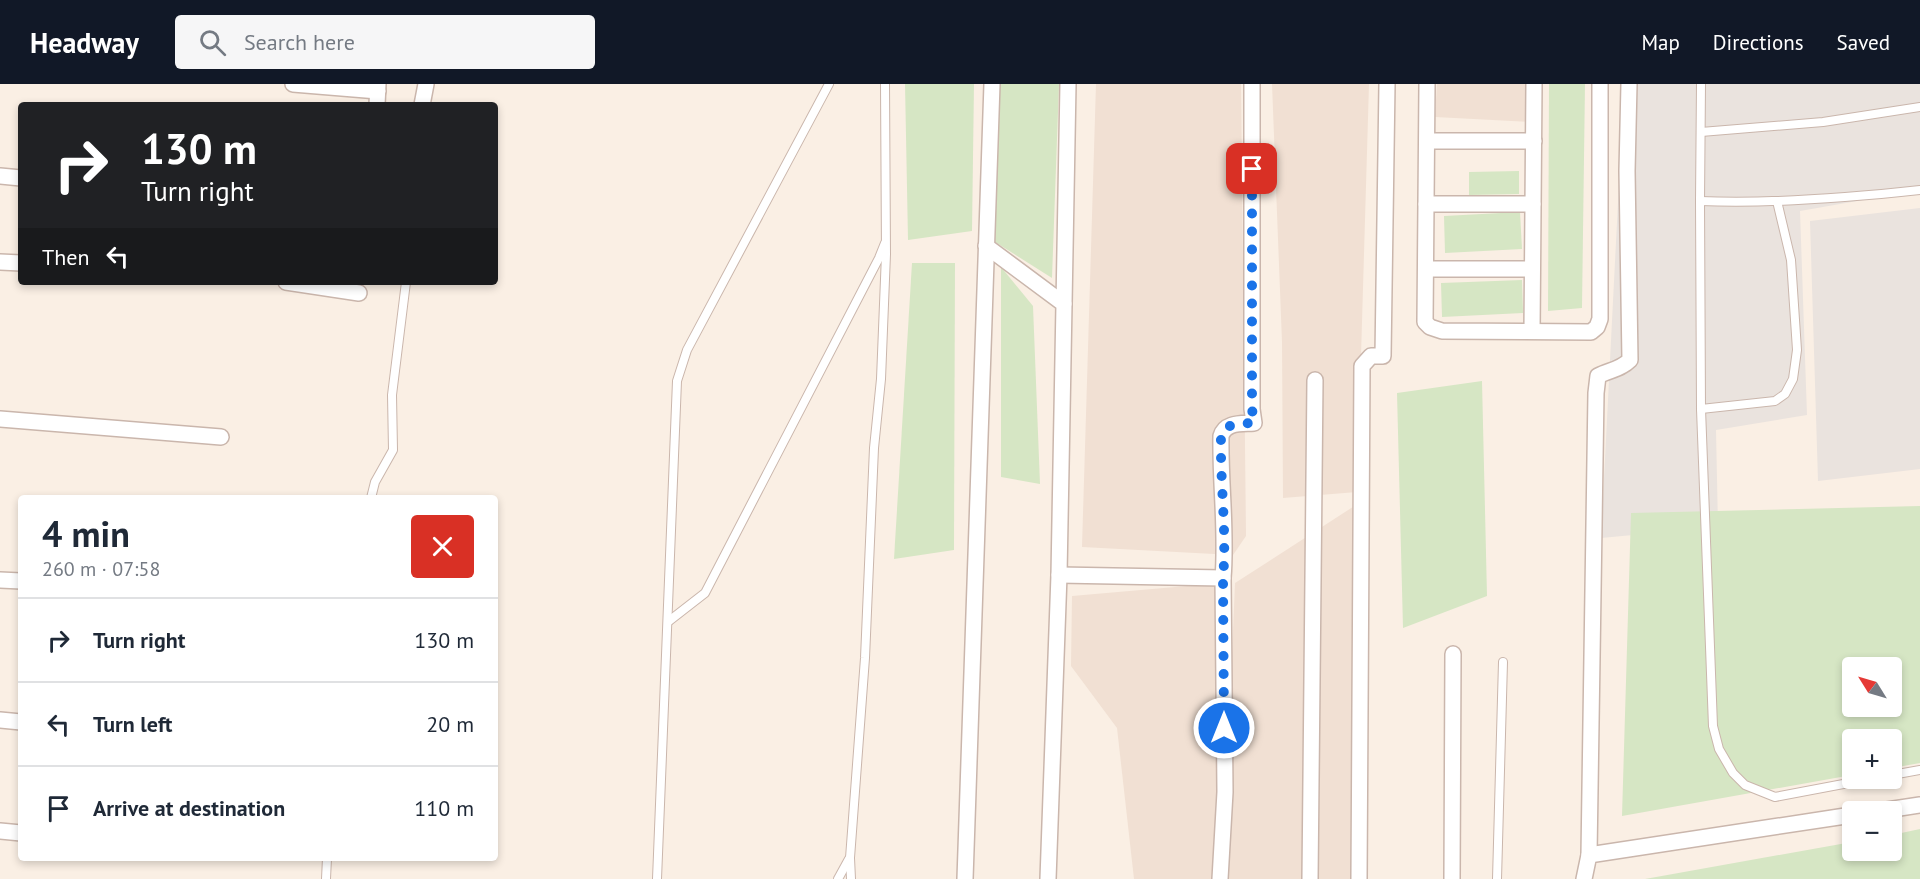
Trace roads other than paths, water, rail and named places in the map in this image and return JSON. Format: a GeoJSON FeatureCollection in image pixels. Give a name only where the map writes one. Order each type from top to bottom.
{"type":"FeatureCollection","features":[{"type":"Feature","properties":{"kind":"street"},"geometry":{"type":"LineString","coordinates":[[301,84],[378,93]]}},
{"type":"Feature","properties":{"kind":"street"},"geometry":{"type":"LineString","coordinates":[[423,102],[426,84]]}},
{"type":"Feature","properties":{"kind":"street"},"geometry":{"type":"LineString","coordinates":[[965,879],[992,84]]}},
{"type":"Feature","properties":{"kind":"street"},"geometry":{"type":"LineString","coordinates":[[1048,879],[1059,574],[1068,84]]}},
{"type":"Feature","properties":{"kind":"street"},"geometry":{"type":"LineString","coordinates":[[1220,879],[1225,792],[1221,436],[1222,431],[1229,425],[1254,423],[1252,397],[1252,84]]}},
{"type":"Feature","properties":{"kind":"street"},"geometry":{"type":"LineString","coordinates":[[1359,879],[1362,366],[1371,356],[1383,356],[1388,84]]}},
{"type":"Feature","properties":{"kind":"street"},"geometry":{"type":"LineString","coordinates":[[1428,84],[1425,322],[1430,327],[1442,331],[1591,332],[1597,327],[1600,319],[1600,84]]}},
{"type":"Feature","properties":{"kind":"street"},"geometry":{"type":"LineString","coordinates":[[1532,331],[1534,84]]}},
{"type":"Feature","properties":{"kind":"street"},"geometry":{"type":"LineString","coordinates":[[1584,879],[1589,855],[1596,393],[1598,376],[1607,371],[1620,369],[1630,360],[1627,171],[1629,84]]}},
{"type":"Feature","properties":{"kind":"street"},"geometry":{"type":"LineString","coordinates":[[1427,141],[1534,141]]}},
{"type":"Feature","properties":{"kind":"street"},"geometry":{"type":"LineString","coordinates":[[0,176],[18,178]]}},
{"type":"Feature","properties":{"kind":"street"},"geometry":{"type":"LineString","coordinates":[[1426,204],[1533,204]]}},
{"type":"Feature","properties":{"kind":"street"},"geometry":{"type":"LineString","coordinates":[[986,246],[1064,304]]}},
{"type":"Feature","properties":{"kind":"street"},"geometry":{"type":"LineString","coordinates":[[0,262],[18,263]]}},
{"type":"Feature","properties":{"kind":"street"},"geometry":{"type":"LineString","coordinates":[[1426,269],[1532,269]]}},
{"type":"Feature","properties":{"kind":"street"},"geometry":{"type":"LineString","coordinates":[[304,285],[359,294]]}},
{"type":"Feature","properties":{"kind":"street"},"geometry":{"type":"LineString","coordinates":[[1310,879],[1315,380]]}},
{"type":"Feature","properties":{"kind":"street"},"geometry":{"type":"LineString","coordinates":[[0,419],[221,437]]}},
{"type":"Feature","properties":{"kind":"street"},"geometry":{"type":"LineString","coordinates":[[1059,574],[1223,578]]}},
{"type":"Feature","properties":{"kind":"street"},"geometry":{"type":"LineString","coordinates":[[0,580],[18,581]]}},
{"type":"Feature","properties":{"kind":"street"},"geometry":{"type":"LineString","coordinates":[[1452,879],[1453,654]]}},
{"type":"Feature","properties":{"kind":"street"},"geometry":{"type":"LineString","coordinates":[[0,720],[18,722]]}},
{"type":"Feature","properties":{"kind":"street"},"geometry":{"type":"LineString","coordinates":[[1902,807],[1920,804]]}},
{"type":"Feature","properties":{"kind":"street"},"geometry":{"type":"LineString","coordinates":[[1589,855],[1842,817]]}},
{"type":"Feature","properties":{"kind":"street"},"geometry":{"type":"LineString","coordinates":[[0,831],[18,832]]}},
{"type":"Feature","properties":{"kind":"lane"},"geometry":{"type":"LineString","coordinates":[[657,879],[677,381],[687,350],[829,84]]}},
{"type":"Feature","properties":{"kind":"lane"},"geometry":{"type":"LineString","coordinates":[[851,879],[850,858],[865,658],[874,448],[881,379],[886,239],[885,84]]}},
{"type":"Feature","properties":{"kind":"lane"},"geometry":{"type":"LineString","coordinates":[[1701,84],[1701,409],[1713,726],[1719,749],[1733,773],[1745,785],[1775,797],[1842,784]]}},
{"type":"Feature","properties":{"kind":"lane"},"geometry":{"type":"LineString","coordinates":[[1701,132],[1823,122],[1920,107]]}},
{"type":"Feature","properties":{"kind":"lane"},"geometry":{"type":"LineString","coordinates":[[1700,201],[1833,199],[1920,190]]}},
{"type":"Feature","properties":{"kind":"lane"},"geometry":{"type":"LineString","coordinates":[[1701,409],[1775,401],[1785,394],[1793,379],[1797,350],[1791,261],[1777,201]]}},
{"type":"Feature","properties":{"kind":"lane"},"geometry":{"type":"LineString","coordinates":[[669,621],[705,593],[879,258],[886,239]]}},
{"type":"Feature","properties":{"kind":"lane"},"geometry":{"type":"LineString","coordinates":[[372,495],[375,482],[393,450],[392,396],[406,285]]}},
{"type":"Feature","properties":{"kind":"lane"},"geometry":{"type":"LineString","coordinates":[[1497,879],[1503,662]]}},
{"type":"Feature","properties":{"kind":"lane"},"geometry":{"type":"LineString","coordinates":[[1902,774],[1920,770]]}},
{"type":"Feature","properties":{"kind":"lane"},"geometry":{"type":"LineString","coordinates":[[838,879],[850,858]]}},
{"type":"Feature","properties":{"kind":"lane"},"geometry":{"type":"LineString","coordinates":[[326,879],[327,861]]}}]}
